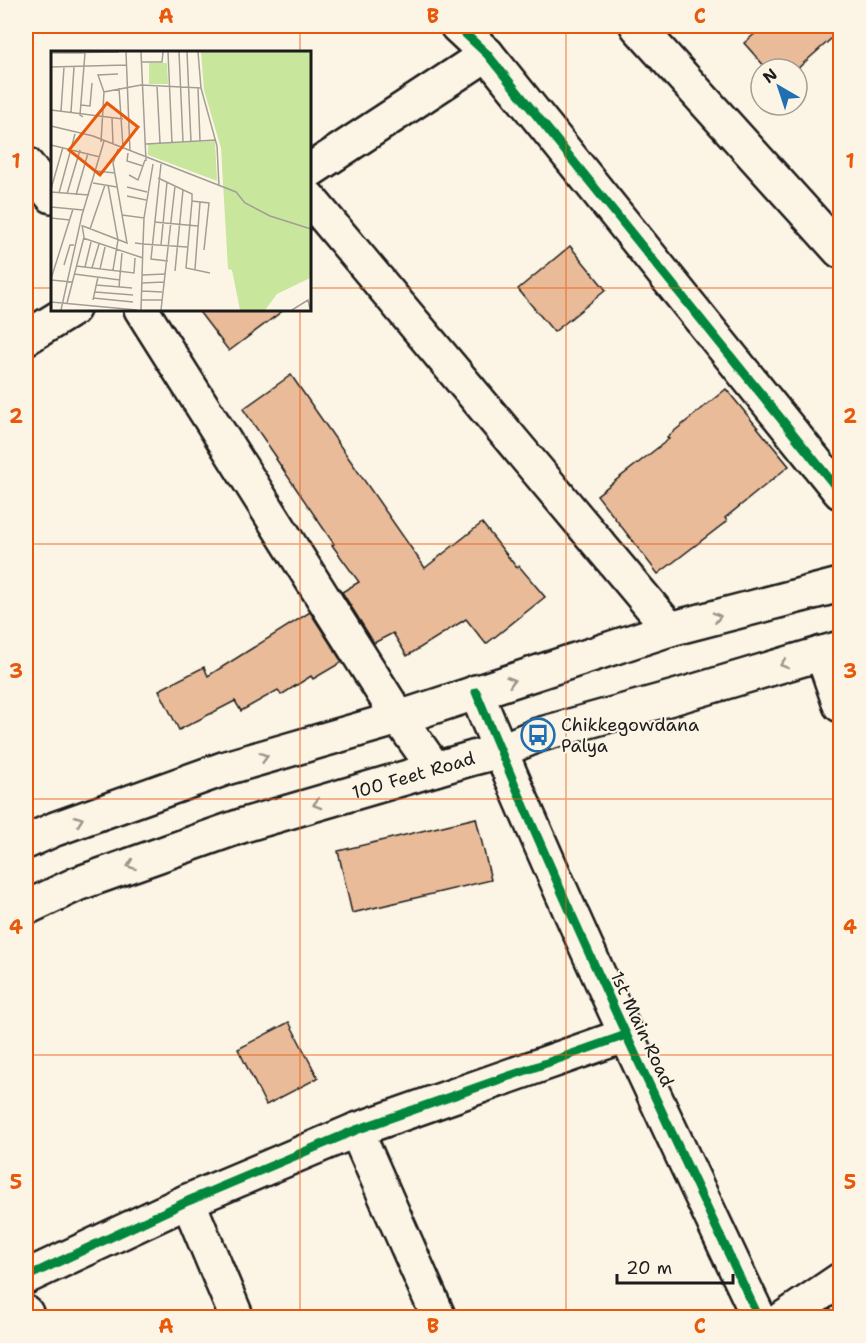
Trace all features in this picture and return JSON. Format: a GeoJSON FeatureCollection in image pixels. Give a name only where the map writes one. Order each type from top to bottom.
{"type":"FeatureCollection","features":[{"type":"Feature","properties":{"kind":"street"},"geometry":{"type":"LineString","coordinates":[[457,26],[487,54],[840,492]]}},
{"type":"Feature","properties":{"kind":"street"},"geometry":{"type":"LineString","coordinates":[[637,26],[840,251]]}},
{"type":"Feature","properties":{"kind":"street"},"geometry":{"type":"LineString","coordinates":[[310,170],[487,54]]}},
{"type":"Feature","properties":{"kind":"street"},"geometry":{"type":"LineString","coordinates":[[26,164],[51,195]]}},
{"type":"Feature","properties":{"kind":"street"},"geometry":{"type":"LineString","coordinates":[[310,199],[670,629]]}},
{"type":"Feature","properties":{"kind":"street"},"geometry":{"type":"LineString","coordinates":[[26,338],[71,310]]}},
{"type":"Feature","properties":{"kind":"street"},"geometry":{"type":"LineString","coordinates":[[142,310],[399,718],[435,769]]}},
{"type":"Feature","properties":{"kind":"street"},"geometry":{"type":"LineString","coordinates":[[26,842],[55,829],[226,768],[399,718],[670,629],[840,585]]}},
{"type":"Feature","properties":{"kind":"street"},"geometry":{"type":"LineString","coordinates":[[831,650],[840,705]]}},
{"type":"Feature","properties":{"kind":"street","name":"100 Feet Road"},"geometry":{"type":"LineString","coordinates":[[26,908],[77,884],[244,825],[500,751],[538,735],[831,650]]}},
{"type":"Feature","properties":{"kind":"street","name":"1st Main Road"},"geometry":{"type":"LineString","coordinates":[[476,692],[626,1035],[759,1317]]}},
{"type":"Feature","properties":{"kind":"street"},"geometry":{"type":"LineString","coordinates":[[26,1277],[188,1200],[356,1130],[626,1035]]}},
{"type":"Feature","properties":{"kind":"street"},"geometry":{"type":"LineString","coordinates":[[356,1130],[440,1317]]}},
{"type":"Feature","properties":{"kind":"street"},"geometry":{"type":"LineString","coordinates":[[188,1200],[237,1317]]}},
{"type":"Feature","properties":{"kind":"street"},"geometry":{"type":"LineString","coordinates":[[784,1317],[840,1280]]}},
{"type":"Feature","properties":{"kind":"street"},"geometry":{"type":"LineString","coordinates":[[26,1313],[28,1317]]}},
{"type":"Feature","properties":{"kind":"building"},"geometry":{"type":"Polygon","coordinates":[[[764,26],[840,26],[840,31],[809,58],[756,57],[744,43],[764,26]]]}},
{"type":"Feature","properties":{"kind":"building"},"geometry":{"type":"Polygon","coordinates":[[[570,246],[606,290],[554,332],[518,289],[570,246]]]}},
{"type":"Feature","properties":{"kind":"building"},"geometry":{"type":"Polygon","coordinates":[[[198,310],[284,310],[229,351],[198,310]]]}},
{"type":"Feature","properties":{"kind":"building"},"geometry":{"type":"Polygon","coordinates":[[[291,375],[425,568],[482,523],[517,568],[519,566],[545,597],[486,644],[466,619],[407,656],[393,633],[374,643],[342,592],[359,582],[332,545],[334,544],[243,409],[291,375]]]}},
{"type":"Feature","properties":{"kind":"building"},"geometry":{"type":"Polygon","coordinates":[[[726,389],[789,466],[725,518],[727,521],[658,574],[597,495],[669,439],[667,437],[726,389]]]}},
{"type":"Feature","properties":{"kind":"building"},"geometry":{"type":"Polygon","coordinates":[[[310,612],[342,662],[313,679],[311,676],[281,695],[278,690],[241,711],[235,701],[179,730],[159,690],[204,667],[208,676],[310,612]]]}},
{"type":"Feature","properties":{"kind":"building"},"geometry":{"type":"Polygon","coordinates":[[[476,818],[491,880],[352,913],[338,851],[476,818]]]}},
{"type":"Feature","properties":{"kind":"building"},"geometry":{"type":"Polygon","coordinates":[[[289,1022],[318,1078],[266,1105],[238,1049],[289,1022]]]}},
{"type":"Feature","properties":{"kind":"cycle path"},"geometry":{"type":"LineString","coordinates":[[457,26],[487,54],[840,492]]}},
{"type":"Feature","properties":{"kind":"cycle path"},"geometry":{"type":"LineString","coordinates":[[476,692],[578,929],[759,1318]]}},
{"type":"Feature","properties":{"kind":"cycle path"},"geometry":{"type":"LineString","coordinates":[[26,1277],[188,1201],[356,1130],[626,1035]]}},
{"type":"Feature","properties":{"kind":"place","name":"Chikkegowdana Palya"},"geometry":{"type":"Point","coordinates":[538,735]}}]}
